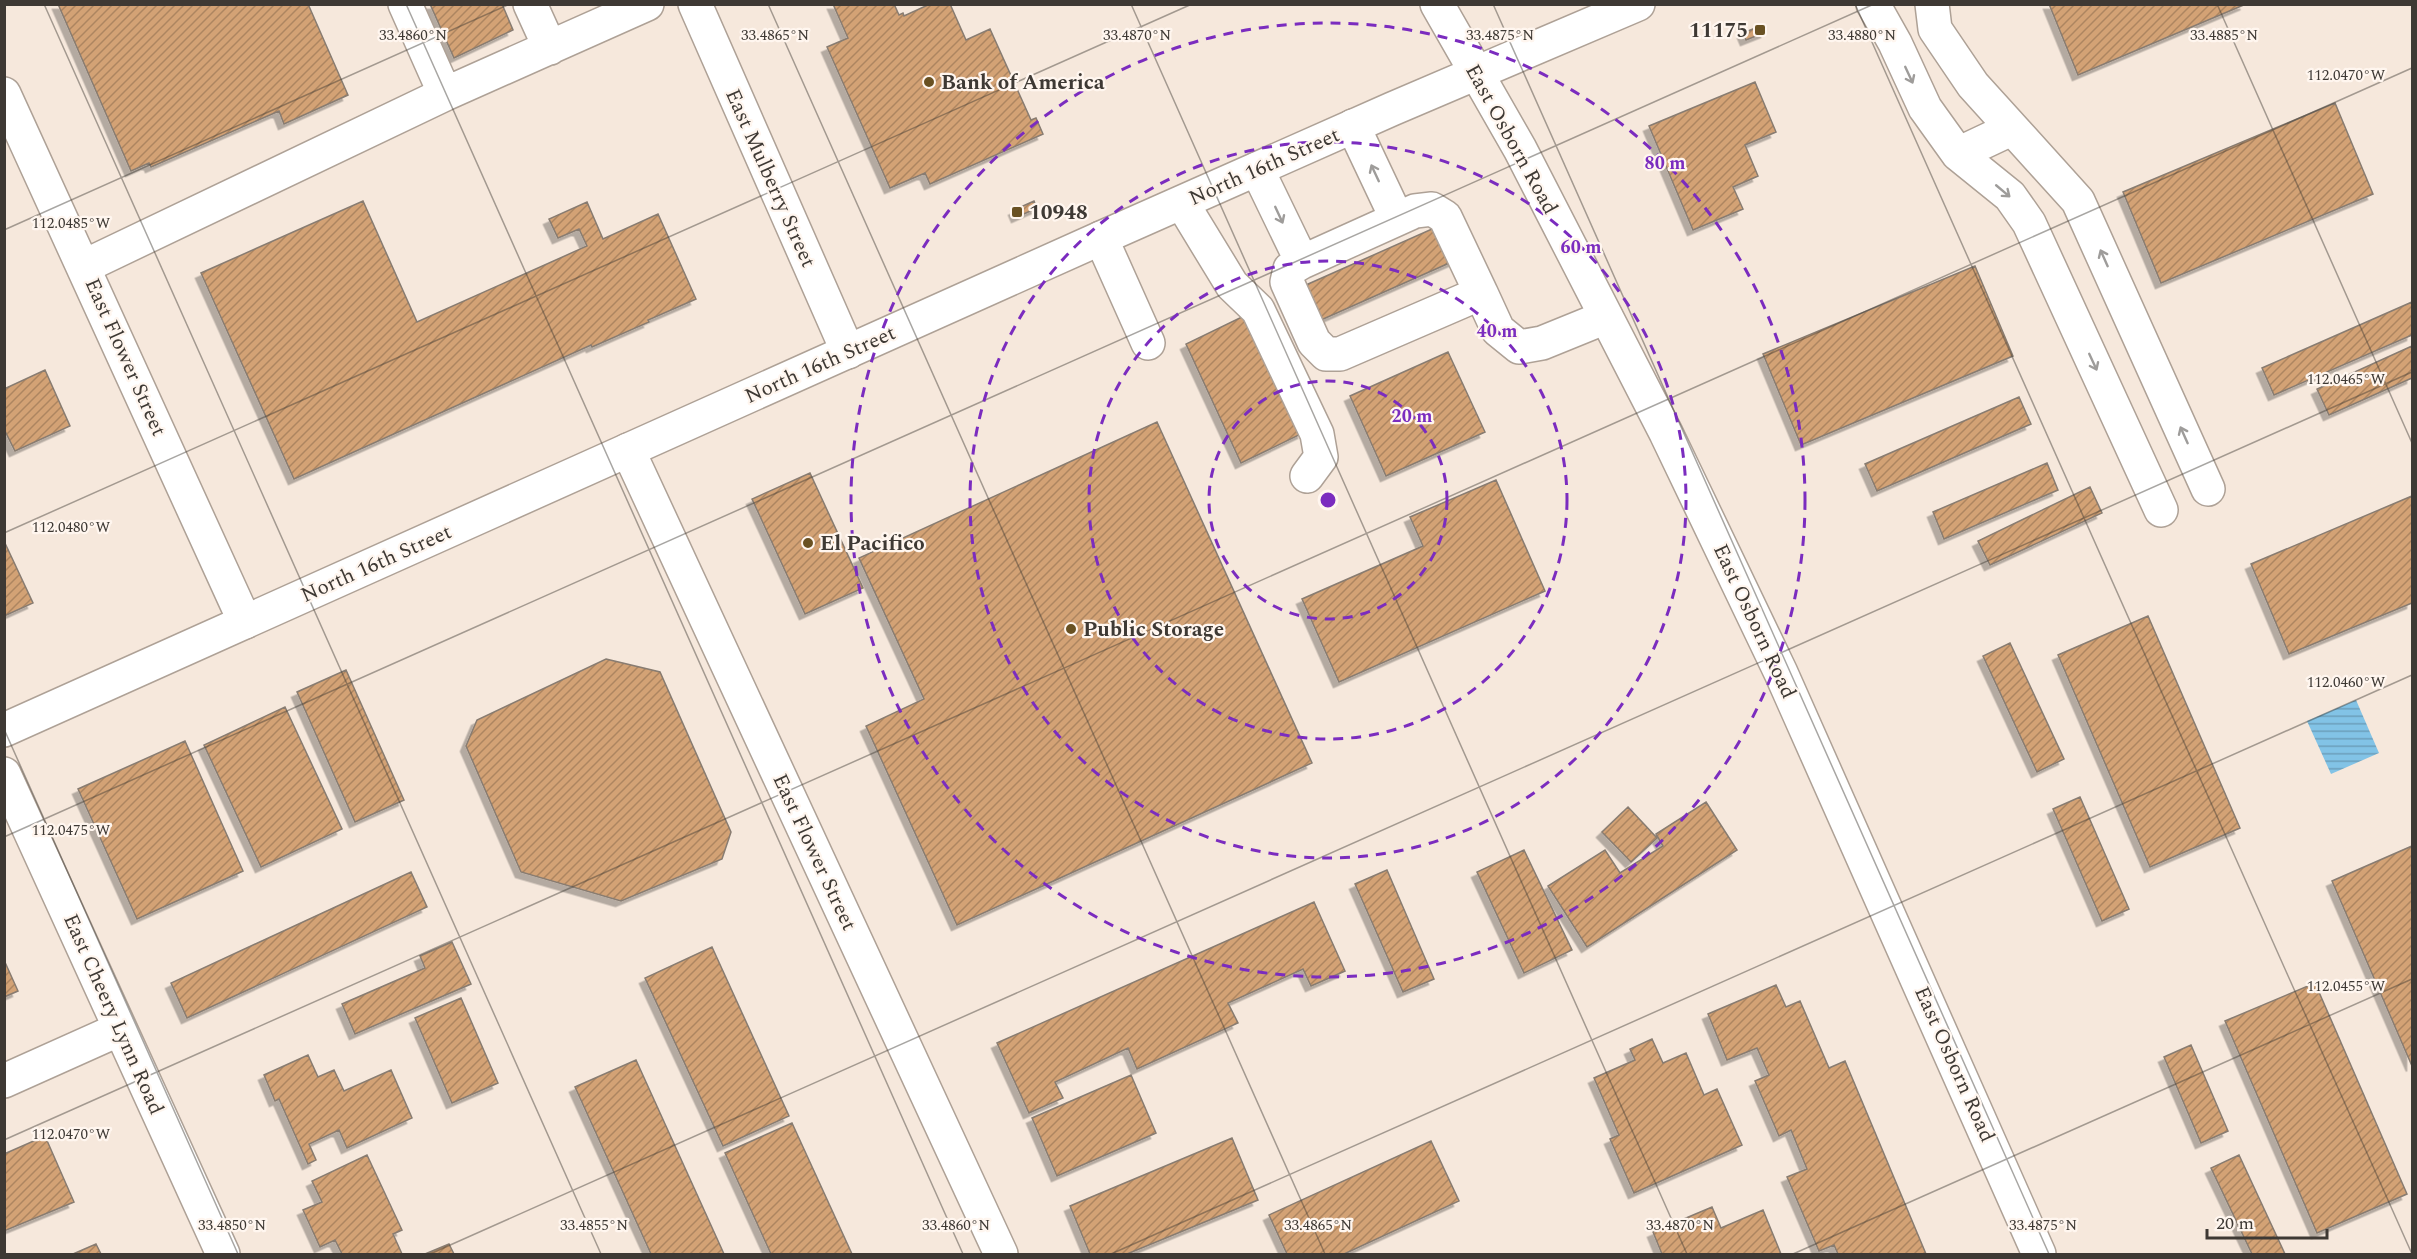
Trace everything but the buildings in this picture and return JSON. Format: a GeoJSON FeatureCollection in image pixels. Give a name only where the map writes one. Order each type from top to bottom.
{"type":"FeatureCollection","features":[{"type":"Feature","properties":{"kind":"main road"},"geometry":{"type":"LineString","coordinates":[[405,4],[445,94]]}},
{"type":"Feature","properties":{"kind":"main road"},"geometry":{"type":"LineString","coordinates":[[531,4],[550,48]]}},
{"type":"Feature","properties":{"kind":"main road"},"geometry":{"type":"LineString","coordinates":[[85,266],[445,94],[647,4]]}},
{"type":"Feature","properties":{"kind":"main road","name":"East Mulberry Street"},"geometry":{"type":"LineString","coordinates":[[695,4],[848,351]]}},
{"type":"Feature","properties":{"kind":"main road","name":"East Osborn Road"},"geometry":{"type":"LineString","coordinates":[[1437,4],[1520,149],[1662,425],[1781,673],[2039,1254]]}},
{"type":"Feature","properties":{"kind":"main road","name":"North 16th Street"},"geometry":{"type":"LineString","coordinates":[[4,730],[1257,168],[1476,74],[1590,14],[1638,4]]}},
{"type":"Feature","properties":{"kind":"main road"},"geometry":{"type":"LineString","coordinates":[[1873,4],[1925,108],[1958,153],[2010,196],[2029,223],[2161,510]]}},
{"type":"Feature","properties":{"kind":"main road"},"geometry":{"type":"LineString","coordinates":[[1932,4],[1935,29],[1973,85],[2078,201],[2208,489]]}},
{"type":"Feature","properties":{"kind":"main road","name":"East Flower Street"},"geometry":{"type":"LineString","coordinates":[[4,94],[85,266],[245,622]]}},
{"type":"Feature","properties":{"kind":"main road"},"geometry":{"type":"LineString","coordinates":[[1353,126],[1397,219]]}},
{"type":"Feature","properties":{"kind":"main road"},"geometry":{"type":"LineString","coordinates":[[1958,153],[2011,129]]}},
{"type":"Feature","properties":{"kind":"main road"},"geometry":{"type":"LineString","coordinates":[[1257,168],[1302,262]]}},
{"type":"Feature","properties":{"kind":"main road"},"geometry":{"type":"LineString","coordinates":[[1182,203],[1232,285],[1258,310],[1312,424],[1317,435],[1321,457],[1307,476]]}},
{"type":"Feature","properties":{"kind":"main road"},"geometry":{"type":"LineString","coordinates":[[1481,294],[1340,354],[1326,354],[1314,342],[1287,282],[1290,269],[1302,262],[1415,211],[1432,209],[1445,217],[1498,330],[1519,347],[1542,343],[1606,317]]}},
{"type":"Feature","properties":{"kind":"main road"},"geometry":{"type":"LineString","coordinates":[[1101,238],[1148,343]]}},
{"type":"Feature","properties":{"kind":"main road","name":"East Flower Street"},"geometry":{"type":"LineString","coordinates":[[628,450],[1001,1254]]}},
{"type":"Feature","properties":{"kind":"main road","name":"East Cheery Lynn Road"},"geometry":{"type":"LineString","coordinates":[[4,774],[224,1254]]}},
{"type":"Feature","properties":{"kind":"main road"},"geometry":{"type":"LineString","coordinates":[[4,1081],[120,1029]]}},
{"type":"Feature","properties":{"kind":"water"},"geometry":{"type":"Polygon","coordinates":[[[2356,700],[2379,753],[2331,774],[2307,721],[2356,700]]]}},
{"type":"Feature","properties":{"kind":"place","name":"11175"},"geometry":{"type":"Point","coordinates":[1760,30]}},
{"type":"Feature","properties":{"kind":"place","name":"Bank of America"},"geometry":{"type":"Point","coordinates":[929,82]}},
{"type":"Feature","properties":{"kind":"place","name":"10948"},"geometry":{"type":"Point","coordinates":[1017,212]}},
{"type":"Feature","properties":{"kind":"place","name":"El Pacifico"},"geometry":{"type":"Point","coordinates":[808,543]}},
{"type":"Feature","properties":{"kind":"place","name":"Public Storage"},"geometry":{"type":"Point","coordinates":[1071,629]}}]}
